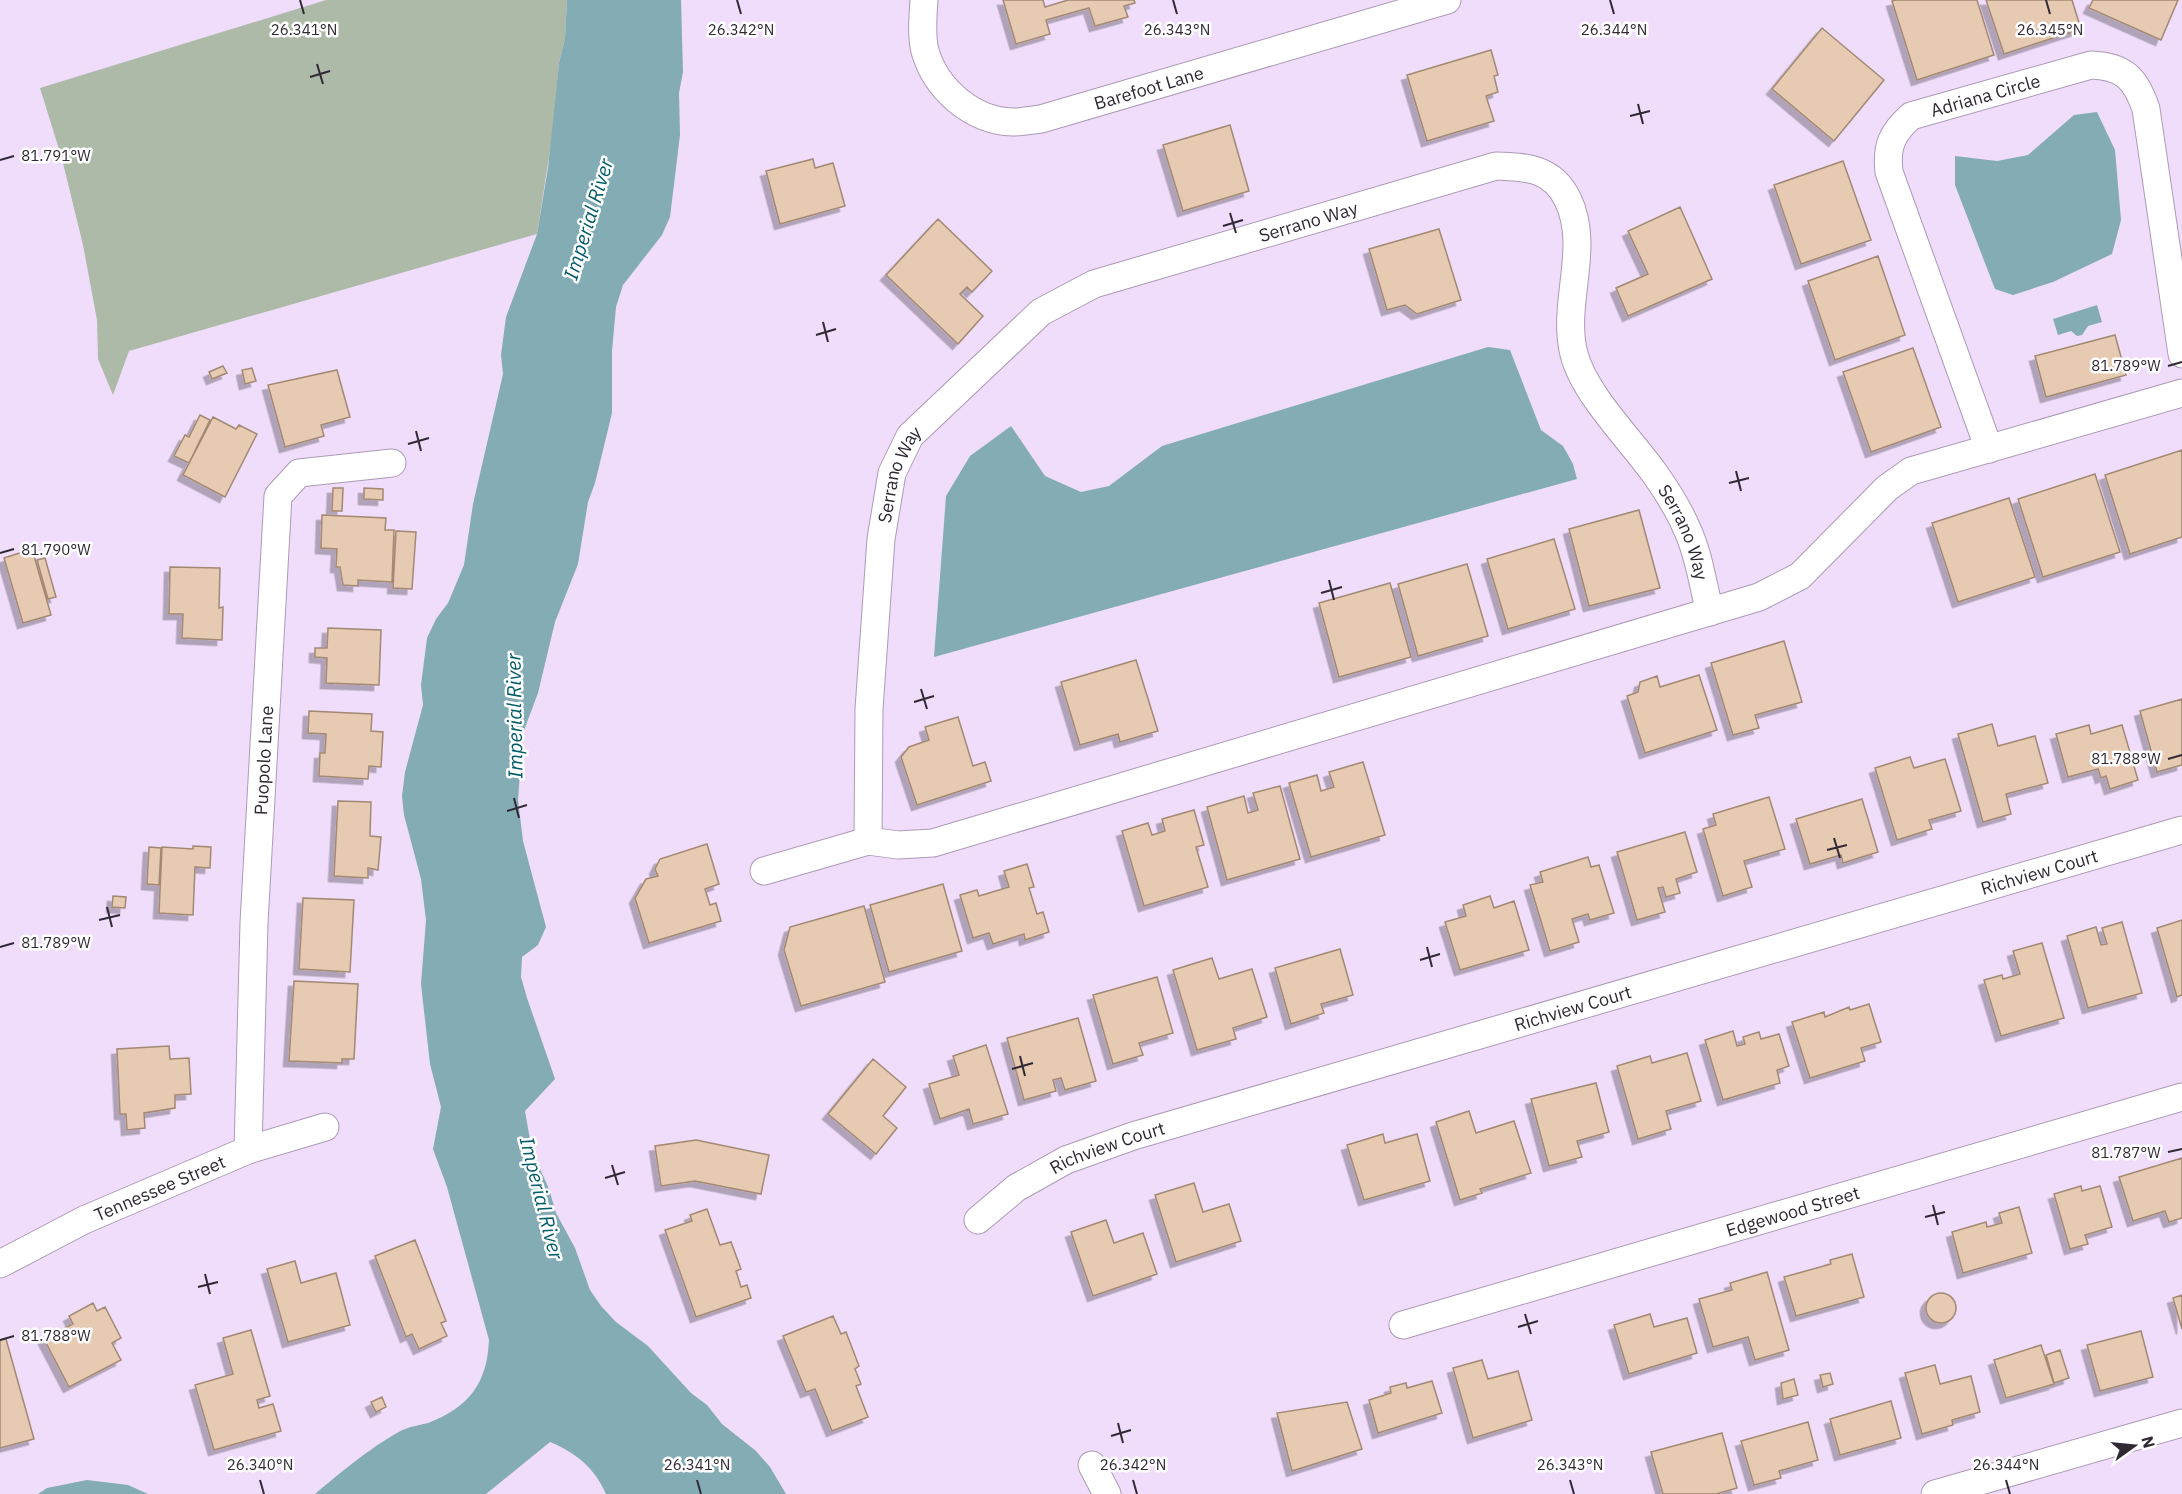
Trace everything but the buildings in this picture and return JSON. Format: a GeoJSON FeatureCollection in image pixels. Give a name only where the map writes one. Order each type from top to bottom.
{"type":"FeatureCollection","features":[{"type":"Feature","properties":{"kind":"street","name":"Barefoot Lane"},"geometry":{"type":"LineString","coordinates":[[924,0],[924,49],[936,79],[960,103],[985,117],[1012,122],[1041,119],[1447,0]]}},
{"type":"Feature","properties":{"kind":"street","name":"Adriana Circle"},"geometry":{"type":"LineString","coordinates":[[1989,449],[1889,172],[1888,156],[1891,138],[1911,116],[2091,65],[2109,66],[2125,74],[2139,88],[2146,109],[2182,354]]}},
{"type":"Feature","properties":{"kind":"street","name":"Serrano Way"},"geometry":{"type":"LineString","coordinates":[[868,841],[869,709],[881,539],[892,473],[910,436],[1041,312],[1094,284],[1496,166],[1531,167],[1552,180],[1568,200],[1575,227],[1571,327],[1574,355],[1597,399],[1656,475],[1688,530],[1710,612]]}},
{"type":"Feature","properties":{"kind":"street"},"geometry":{"type":"LineString","coordinates":[[764,871],[868,841],[898,845],[933,843],[1759,597],[1800,576],[1887,488],[1911,471],[2182,393]]}},
{"type":"Feature","properties":{"kind":"street","name":"Puopolo Lane"},"geometry":{"type":"LineString","coordinates":[[248,1150],[254,923],[278,496],[299,473],[392,463]]}},
{"type":"Feature","properties":{"kind":"street","name":"Richview Court"},"geometry":{"type":"LineString","coordinates":[[978,1220],[1016,1188],[1056,1166],[1132,1136],[2182,830]]}},
{"type":"Feature","properties":{"kind":"street","name":"Edgewood Street"},"geometry":{"type":"LineString","coordinates":[[1403,1325],[2182,1097]]}},
{"type":"Feature","properties":{"kind":"street","name":"Tennessee Street"},"geometry":{"type":"LineString","coordinates":[[0,1264],[84,1220],[248,1150],[325,1127]]}},
{"type":"Feature","properties":{"kind":"street"},"geometry":{"type":"LineString","coordinates":[[1935,1494],[2182,1423]]}},
{"type":"Feature","properties":{"kind":"street"},"geometry":{"type":"LineString","coordinates":[[1092,1466],[1107,1494]]}},
{"type":"Feature","properties":{"kind":"shaded area"},"geometry":{"type":"Polygon","coordinates":[[[326,0],[567,0],[565,38],[559,63],[551,144],[537,234],[129,351],[113,395],[98,359],[97,320],[83,245],[62,159],[40,88],[326,0]]]}},
{"type":"Feature","properties":{"kind":"water","name":"Imperial River"},"geometry":{"type":"Polygon","coordinates":[[[567,0],[681,0],[683,72],[679,93],[680,135],[670,217],[662,235],[623,285],[616,307],[612,351],[612,413],[595,483],[588,502],[578,564],[555,622],[538,693],[523,733],[518,800],[523,841],[546,927],[538,945],[522,957],[521,977],[555,1079],[525,1111],[532,1151],[549,1189],[556,1213],[575,1248],[590,1290],[616,1322],[648,1346],[691,1393],[707,1405],[722,1424],[756,1451],[770,1467],[786,1494],[606,1494],[596,1476],[583,1462],[550,1442],[486,1494],[315,1494],[383,1441],[405,1429],[442,1417],[465,1401],[480,1381],[487,1356],[489,1340],[447,1187],[433,1149],[441,1107],[430,1064],[421,984],[426,920],[421,879],[404,815],[402,796],[405,772],[423,705],[421,685],[427,638],[436,619],[448,603],[464,565],[473,504],[503,374],[501,355],[506,317],[537,234],[548,168],[559,63],[565,38],[567,0]]]}},
{"type":"Feature","properties":{"kind":"water"},"geometry":{"type":"Polygon","coordinates":[[[2097,112],[2115,150],[2121,220],[2112,254],[2053,282],[2013,295],[1995,289],[1955,185],[1955,156],[1997,161],[2028,155],[2074,115],[2097,112]]]}},
{"type":"Feature","properties":{"kind":"water"},"geometry":{"type":"Polygon","coordinates":[[[2097,305],[2102,322],[2088,326],[2082,335],[2077,336],[2071,331],[2058,335],[2053,319],[2097,305]]]}},
{"type":"Feature","properties":{"kind":"water"},"geometry":{"type":"Polygon","coordinates":[[[1488,347],[1510,350],[1541,430],[1563,446],[1573,464],[1577,479],[934,657],[946,496],[970,456],[1011,426],[1045,476],[1081,492],[1109,486],[1162,446],[1488,347]]]}},
{"type":"Feature","properties":{"kind":"water"},"geometry":{"type":"Polygon","coordinates":[[[87,1480],[128,1485],[148,1494],[38,1494],[47,1488],[87,1480]]]}}]}
